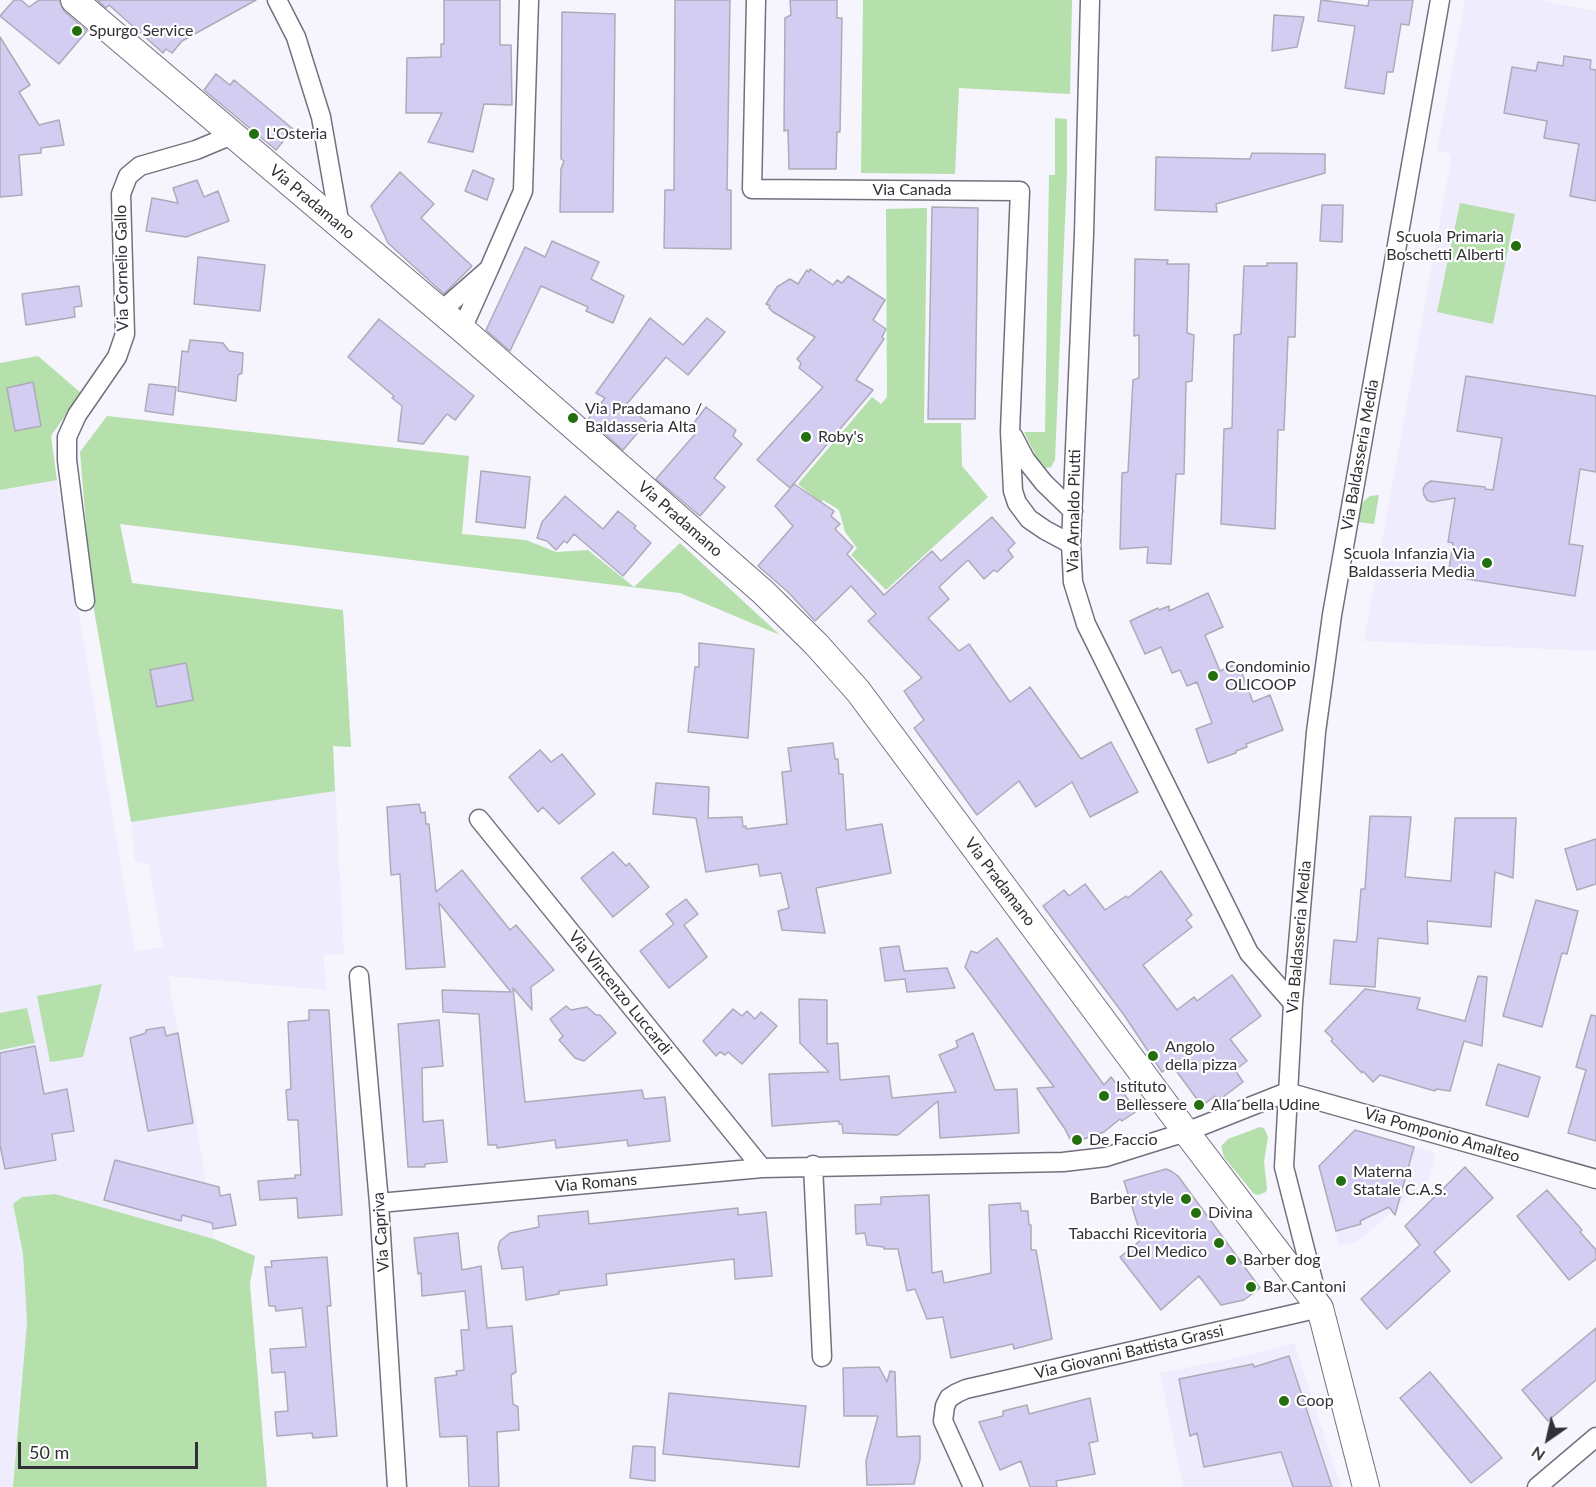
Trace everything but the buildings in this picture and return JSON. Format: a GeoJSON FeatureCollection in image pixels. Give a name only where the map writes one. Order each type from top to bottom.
{"type":"FeatureCollection","features":[{"type":"Feature","properties":{"kind":"street","name":"Via Pradamano"},"geometry":{"type":"LineString","coordinates":[[74,0],[462,329],[763,592],[823,652],[858,691],[1320,1308]]}},
{"type":"Feature","properties":{"kind":"street"},"geometry":{"type":"LineString","coordinates":[[277,0],[296,37],[321,117],[340,225]]}},
{"type":"Feature","properties":{"kind":"street"},"geometry":{"type":"LineString","coordinates":[[462,329],[524,191],[529,0]]}},
{"type":"Feature","properties":{"kind":"street","name":"Via Canada"},"geometry":{"type":"LineString","coordinates":[[756,0],[752,189],[1020,190],[1010,432],[1013,491],[1017,503],[1029,519],[1071,544]]}},
{"type":"Feature","properties":{"kind":"street","name":"Via Arnaldo Piutti"},"geometry":{"type":"LineString","coordinates":[[1090,0],[1084,234],[1071,544],[1073,582],[1086,624],[1250,953],[1293,1003]]}},
{"type":"Feature","properties":{"kind":"street","name":"Via Baldasseria Media"},"geometry":{"type":"LineString","coordinates":[[1320,1308],[1284,1167],[1293,1003],[1316,732],[1325,658],[1440,0]]}},
{"type":"Feature","properties":{"kind":"street","name":"Via Cornelio Gallo"},"geometry":{"type":"LineString","coordinates":[[85,601],[67,460],[67,437],[77,415],[117,357],[125,334],[121,195],[128,176],[140,166],[196,150],[232,135]]}},
{"type":"Feature","properties":{"kind":"street"},"geometry":{"type":"LineString","coordinates":[[441,311],[489,269]]}},
{"type":"Feature","properties":{"kind":"street"},"geometry":{"type":"LineString","coordinates":[[1010,432],[1025,459],[1044,483],[1073,511]]}},
{"type":"Feature","properties":{"kind":"street","name":"Via Vincenzo Luccardi"},"geometry":{"type":"LineString","coordinates":[[478,819],[762,1168]]}},
{"type":"Feature","properties":{"kind":"street","name":"Via Capriva"},"geometry":{"type":"LineString","coordinates":[[359,976],[379,1203],[397,1487]]}},
{"type":"Feature","properties":{"kind":"street","name":"Via Romans"},"geometry":{"type":"LineString","coordinates":[[379,1203],[762,1168],[813,1165],[1063,1162],[1106,1157],[1186,1132],[1287,1092]]}},
{"type":"Feature","properties":{"kind":"street","name":"Via Pomponio Amalteo"},"geometry":{"type":"LineString","coordinates":[[1287,1092],[1596,1179]]}},
{"type":"Feature","properties":{"kind":"street"},"geometry":{"type":"LineString","coordinates":[[813,1165],[822,1357]]}},
{"type":"Feature","properties":{"kind":"street"},"geometry":{"type":"LineString","coordinates":[[1320,1308],[1366,1487]]}},
{"type":"Feature","properties":{"kind":"street","name":"Via Giovanni Battista Grassi"},"geometry":{"type":"LineString","coordinates":[[973,1487],[946,1428],[943,1414],[950,1398],[966,1389],[1320,1308]]}},
{"type":"Feature","properties":{"kind":"street"},"geometry":{"type":"LineString","coordinates":[[1537,1487],[1596,1437]]}},
{"type":"Feature","properties":{"kind":"shaded area"},"geometry":{"type":"Polygon","coordinates":[[[1465,0],[1538,0],[1596,11],[1596,651],[1364,641],[1452,154],[1437,151],[1465,0]]]}},
{"type":"Feature","properties":{"kind":"shaded area"},"geometry":{"type":"Polygon","coordinates":[[[57,480],[135,952],[163,947],[149,865],[135,861],[131,822],[92,598],[343,610],[351,747],[333,746],[344,955],[323,955],[327,990],[168,976],[186,1080],[194,1110],[214,1239],[55,1194],[13,1204],[23,1254],[27,1322],[13,1487],[0,1487],[0,490],[57,480]]]}},
{"type":"Feature","properties":{"kind":"shaded area","name":"Materna Statale C.A.S."},"geometry":{"type":"Polygon","coordinates":[[[1355,1130],[1436,1153],[1429,1180],[1357,1242],[1339,1246],[1319,1166],[1355,1130]]]}},
{"type":"Feature","properties":{"kind":"shaded area"},"geometry":{"type":"Polygon","coordinates":[[[1294,1343],[1341,1487],[1183,1487],[1160,1373],[1251,1355],[1294,1343]]]}},
{"type":"Feature","properties":{"kind":"green space"},"geometry":{"type":"Polygon","coordinates":[[[863,0],[1072,0],[1070,94],[959,88],[955,174],[861,173],[863,0]]]}},
{"type":"Feature","properties":{"kind":"green space"},"geometry":{"type":"Polygon","coordinates":[[[1055,118],[1067,119],[1067,173],[1055,460],[1051,467],[1045,468],[1041,466],[1024,432],[1045,432],[1049,175],[1055,175],[1055,118]]]}},
{"type":"Feature","properties":{"kind":"green space"},"geometry":{"type":"Polygon","coordinates":[[[1460,203],[1515,214],[1493,324],[1437,312],[1460,203]]]}},
{"type":"Feature","properties":{"kind":"green space"},"geometry":{"type":"Polygon","coordinates":[[[927,208],[924,423],[961,423],[962,466],[988,497],[886,590],[851,555],[857,548],[845,532],[839,510],[823,500],[801,528],[794,523],[814,497],[798,484],[872,397],[881,404],[887,397],[886,209],[927,208]]]}},
{"type":"Feature","properties":{"kind":"green space"},"geometry":{"type":"Polygon","coordinates":[[[38,356],[81,393],[51,436],[57,480],[0,490],[0,363],[38,356]]]}},
{"type":"Feature","properties":{"kind":"green space"},"geometry":{"type":"Polygon","coordinates":[[[107,416],[469,456],[462,534],[526,540],[556,552],[588,550],[634,587],[680,543],[780,635],[680,593],[120,524],[132,583],[343,610],[351,747],[333,746],[335,791],[131,822],[92,598],[80,452],[107,416]]]}},
{"type":"Feature","properties":{"kind":"green space"},"geometry":{"type":"Polygon","coordinates":[[[1379,495],[1374,524],[1358,522],[1364,501],[1370,496],[1379,495]]]}},
{"type":"Feature","properties":{"kind":"green space"},"geometry":{"type":"Polygon","coordinates":[[[102,984],[83,1057],[50,1062],[37,996],[102,984]]]}},
{"type":"Feature","properties":{"kind":"green space"},"geometry":{"type":"Polygon","coordinates":[[[27,1008],[35,1043],[0,1050],[0,1013],[27,1008]]]}},
{"type":"Feature","properties":{"kind":"green space"},"geometry":{"type":"Polygon","coordinates":[[[1260,1127],[1264,1128],[1268,1137],[1264,1162],[1267,1188],[1266,1192],[1258,1195],[1254,1194],[1224,1157],[1221,1146],[1228,1139],[1260,1127]]]}},
{"type":"Feature","properties":{"kind":"green space"},"geometry":{"type":"Polygon","coordinates":[[[55,1194],[214,1239],[255,1256],[250,1284],[267,1487],[13,1487],[27,1322],[23,1254],[13,1204],[22,1197],[55,1194]]]}},
{"type":"Feature","properties":{"kind":"place","name":"Spurgo Service"},"geometry":{"type":"Point","coordinates":[77,31]}},
{"type":"Feature","properties":{"kind":"place","name":"L'Osteria"},"geometry":{"type":"Point","coordinates":[254,134]}},
{"type":"Feature","properties":{"kind":"place","name":"Scuola Primaria Boschetti Alberti"},"geometry":{"type":"Point","coordinates":[1516,246]}},
{"type":"Feature","properties":{"kind":"place","name":"Via Pradamano / Baldasseria Alta"},"geometry":{"type":"Point","coordinates":[573,418]}},
{"type":"Feature","properties":{"kind":"place","name":"Roby's"},"geometry":{"type":"Point","coordinates":[806,437]}},
{"type":"Feature","properties":{"kind":"place","name":"Scuola Infanzia Via Baldasseria Media"},"geometry":{"type":"Point","coordinates":[1487,563]}},
{"type":"Feature","properties":{"kind":"place","name":"Condominio OLICOOP"},"geometry":{"type":"Point","coordinates":[1213,676]}},
{"type":"Feature","properties":{"kind":"place","name":"Angolo della pizza"},"geometry":{"type":"Point","coordinates":[1153,1056]}},
{"type":"Feature","properties":{"kind":"place","name":"Istituto Bellessere"},"geometry":{"type":"Point","coordinates":[1104,1096]}},
{"type":"Feature","properties":{"kind":"place","name":"Alla bella Udine"},"geometry":{"type":"Point","coordinates":[1199,1105]}},
{"type":"Feature","properties":{"kind":"place","name":"De Faccio"},"geometry":{"type":"Point","coordinates":[1077,1140]}},
{"type":"Feature","properties":{"kind":"place","name":"Materna Statale C.A.S."},"geometry":{"type":"Point","coordinates":[1341,1181]}},
{"type":"Feature","properties":{"kind":"place","name":"Barber style"},"geometry":{"type":"Point","coordinates":[1186,1199]}},
{"type":"Feature","properties":{"kind":"place","name":"Divina"},"geometry":{"type":"Point","coordinates":[1196,1213]}},
{"type":"Feature","properties":{"kind":"place","name":"Tabacchi Ricevitoria Del Medico"},"geometry":{"type":"Point","coordinates":[1219,1243]}},
{"type":"Feature","properties":{"kind":"place","name":"Barber dog"},"geometry":{"type":"Point","coordinates":[1231,1260]}},
{"type":"Feature","properties":{"kind":"place","name":"Bar Cantoni"},"geometry":{"type":"Point","coordinates":[1251,1287]}},
{"type":"Feature","properties":{"kind":"place","name":"Coop"},"geometry":{"type":"Point","coordinates":[1284,1401]}}]}
